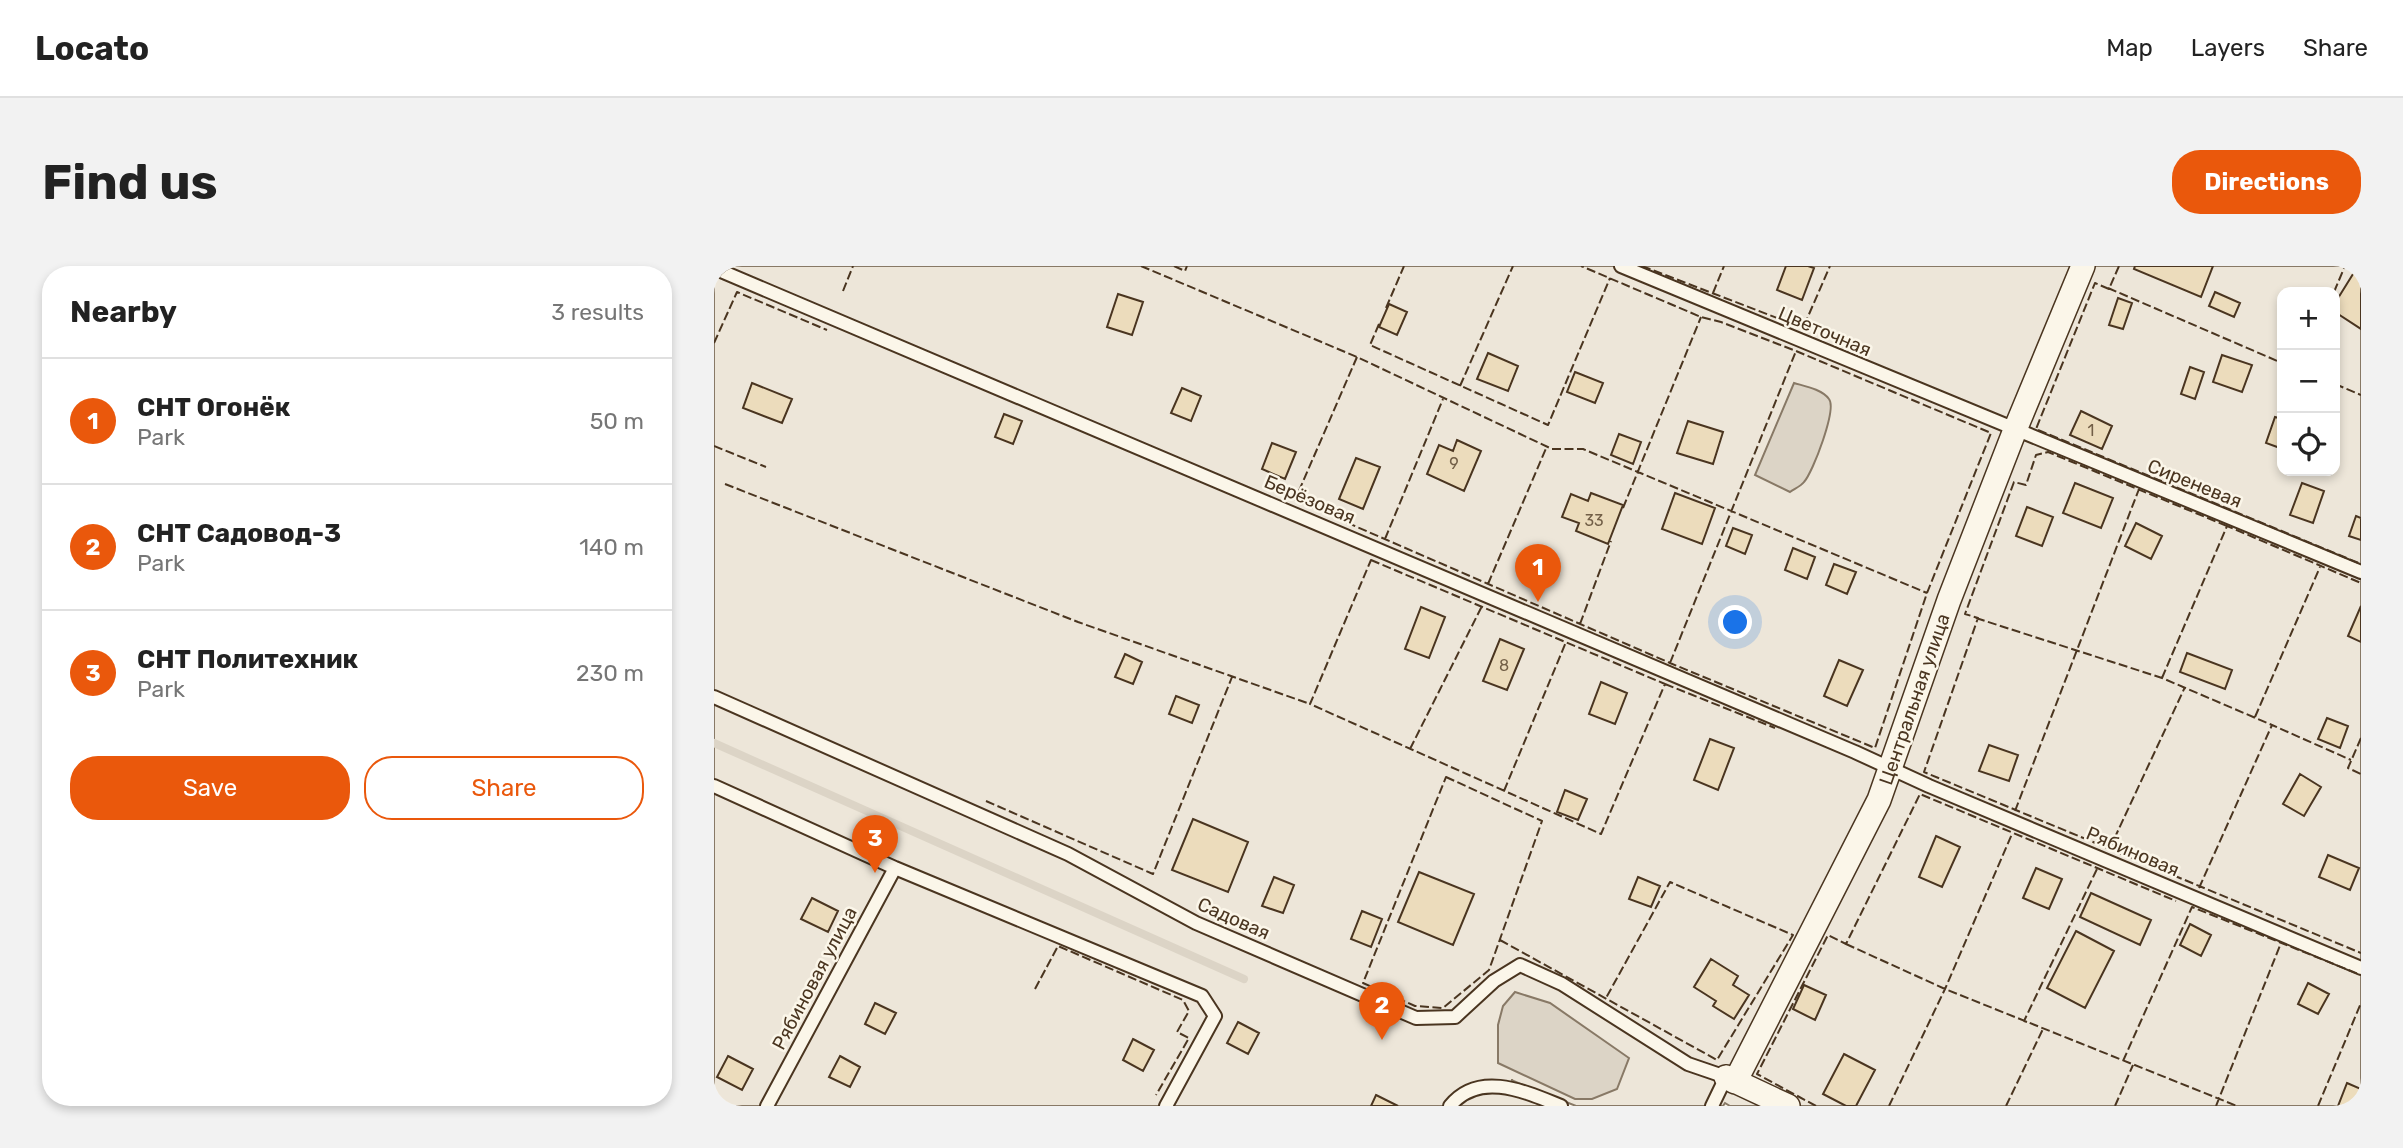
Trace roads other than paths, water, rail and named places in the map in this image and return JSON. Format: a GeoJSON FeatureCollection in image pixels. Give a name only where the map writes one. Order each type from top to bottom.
{"type":"FeatureCollection","features":[{"type":"Feature","properties":{"kind":"street","name":"Центральная улица"},"geometry":{"type":"LineString","coordinates":[[1730,1080],[1879,800],[1949,600],[2083,266]]}},
{"type":"Feature","properties":{"kind":"street"},"geometry":{"type":"LineString","coordinates":[[1730,1080],[1788,1106]]}},
{"type":"Feature","properties":{"kind":"lane","name":"Цветочная"},"geometry":{"type":"LineString","coordinates":[[1620,266],[2015,430]]}},
{"type":"Feature","properties":{"kind":"lane","name":"Берёзовая"},"geometry":{"type":"LineString","coordinates":[[714,268],[1890,769]]}},
{"type":"Feature","properties":{"kind":"lane","name":"Сиреневая"},"geometry":{"type":"LineString","coordinates":[[2015,430],[2361,572]]}},
{"type":"Feature","properties":{"kind":"lane","name":"Садовая"},"geometry":{"type":"LineString","coordinates":[[714,697],[1068,854],[1196,923],[1416,1018],[1455,1017],[1494,981],[1520,965],[1562,984],[1688,1064],[1730,1080]]}},
{"type":"Feature","properties":{"kind":"lane","name":"Рябиновая"},"geometry":{"type":"LineString","coordinates":[[1890,769],[2361,968]]}},
{"type":"Feature","properties":{"kind":"lane"},"geometry":{"type":"LineString","coordinates":[[714,786],[895,868],[1202,996],[1215,1016],[1166,1106]]}},
{"type":"Feature","properties":{"kind":"lane","name":"Рябиновая улица"},"geometry":{"type":"LineString","coordinates":[[767,1106],[895,868]]}},
{"type":"Feature","properties":{"kind":"lane","name":"Центральная улица"},"geometry":{"type":"LineString","coordinates":[[1712,1106],[1730,1080]]}},
{"type":"Feature","properties":{"kind":"lane"},"geometry":{"type":"LineString","coordinates":[[1450,1106],[1462,1094],[1495,1086],[1516,1088],[1561,1106]]}},
{"type":"Feature","properties":{"kind":"waterway"},"geometry":{"type":"LineString","coordinates":[[714,743],[1244,979]]}},
{"type":"Feature","properties":{"kind":"place","name":"СНТ Огонёк"},"geometry":{"type":"Point","coordinates":[1538,602]}},
{"type":"Feature","properties":{"kind":"place","name":"СНТ Политехник"},"geometry":{"type":"Point","coordinates":[875,873]}},
{"type":"Feature","properties":{"kind":"place","name":"СНТ Садовод-3"},"geometry":{"type":"Point","coordinates":[1382,1040]}}]}
